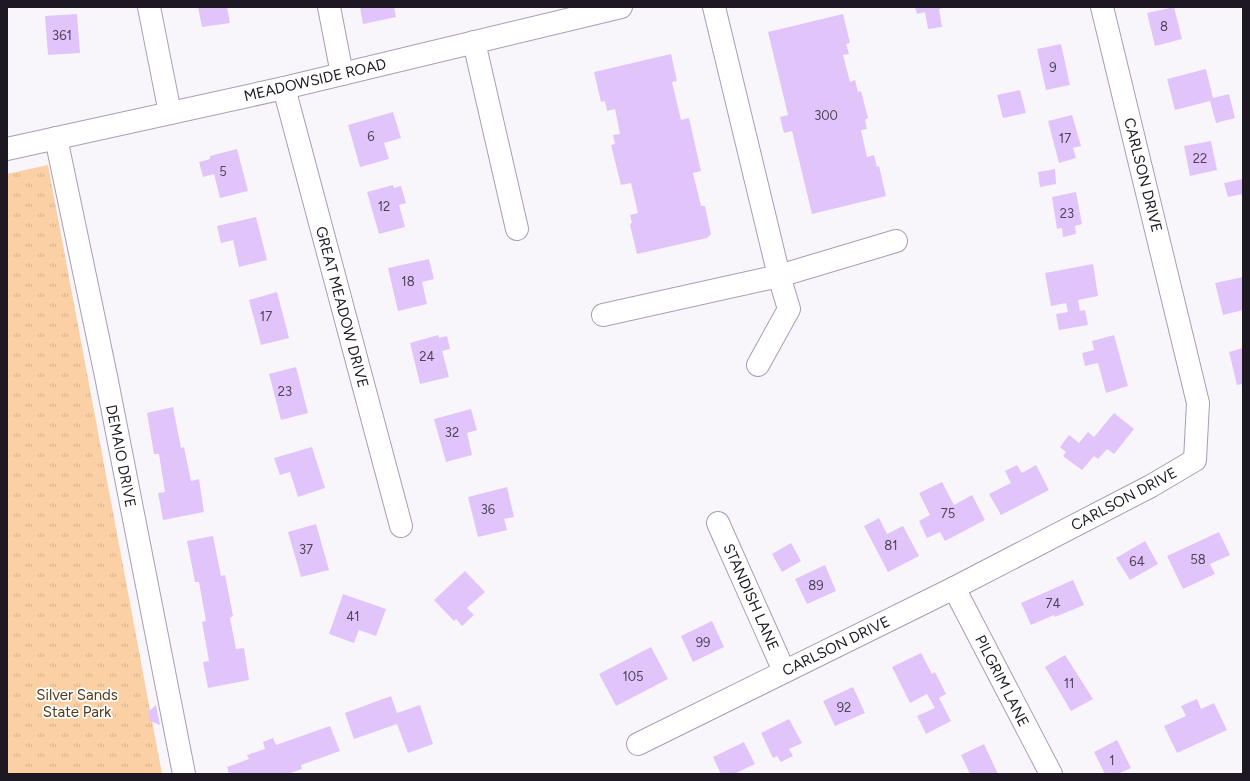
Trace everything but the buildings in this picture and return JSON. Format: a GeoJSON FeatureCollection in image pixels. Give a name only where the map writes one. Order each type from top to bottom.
{"type":"FeatureCollection","features":[{"type":"Feature","properties":{"kind":"street"},"geometry":{"type":"LineString","coordinates":[[149,7],[170,113]]}},
{"type":"Feature","properties":{"kind":"street"},"geometry":{"type":"LineString","coordinates":[[329,7],[342,74]]}},
{"type":"Feature","properties":{"kind":"street","name":"MEADOWSIDE ROAD"},"geometry":{"type":"LineString","coordinates":[[7,149],[284,88],[617,7]]}},
{"type":"Feature","properties":{"kind":"street"},"geometry":{"type":"LineString","coordinates":[[714,7],[779,276],[789,309],[758,365]]}},
{"type":"Feature","properties":{"kind":"street","name":"CARLSON DRIVE"},"geometry":{"type":"LineString","coordinates":[[638,744],[954,588],[1151,486],[1195,460],[1198,403],[1102,7]]}},
{"type":"Feature","properties":{"kind":"street"},"geometry":{"type":"LineString","coordinates":[[474,42],[517,229]]}},
{"type":"Feature","properties":{"kind":"street","name":"GREAT MEADOW DRIVE"},"geometry":{"type":"LineString","coordinates":[[284,88],[401,526]]}},
{"type":"Feature","properties":{"kind":"street","name":"DEMAIO DRIVE"},"geometry":{"type":"LineString","coordinates":[[56,138],[106,376],[184,774]]}},
{"type":"Feature","properties":{"kind":"street"},"geometry":{"type":"LineString","coordinates":[[603,315],[779,276],[896,241]]}},
{"type":"Feature","properties":{"kind":"street","name":"STANDISH LANE"},"geometry":{"type":"LineString","coordinates":[[718,523],[784,671]]}},
{"type":"Feature","properties":{"kind":"street","name":"PILGRIM LANE"},"geometry":{"type":"LineString","coordinates":[[954,588],[1051,774]]}},
{"type":"Feature","properties":{"kind":"green space","name":"Silver Sands State Park"},"geometry":{"type":"Polygon","coordinates":[[[48,165],[162,774],[7,774],[7,174],[48,165]]]}}]}
